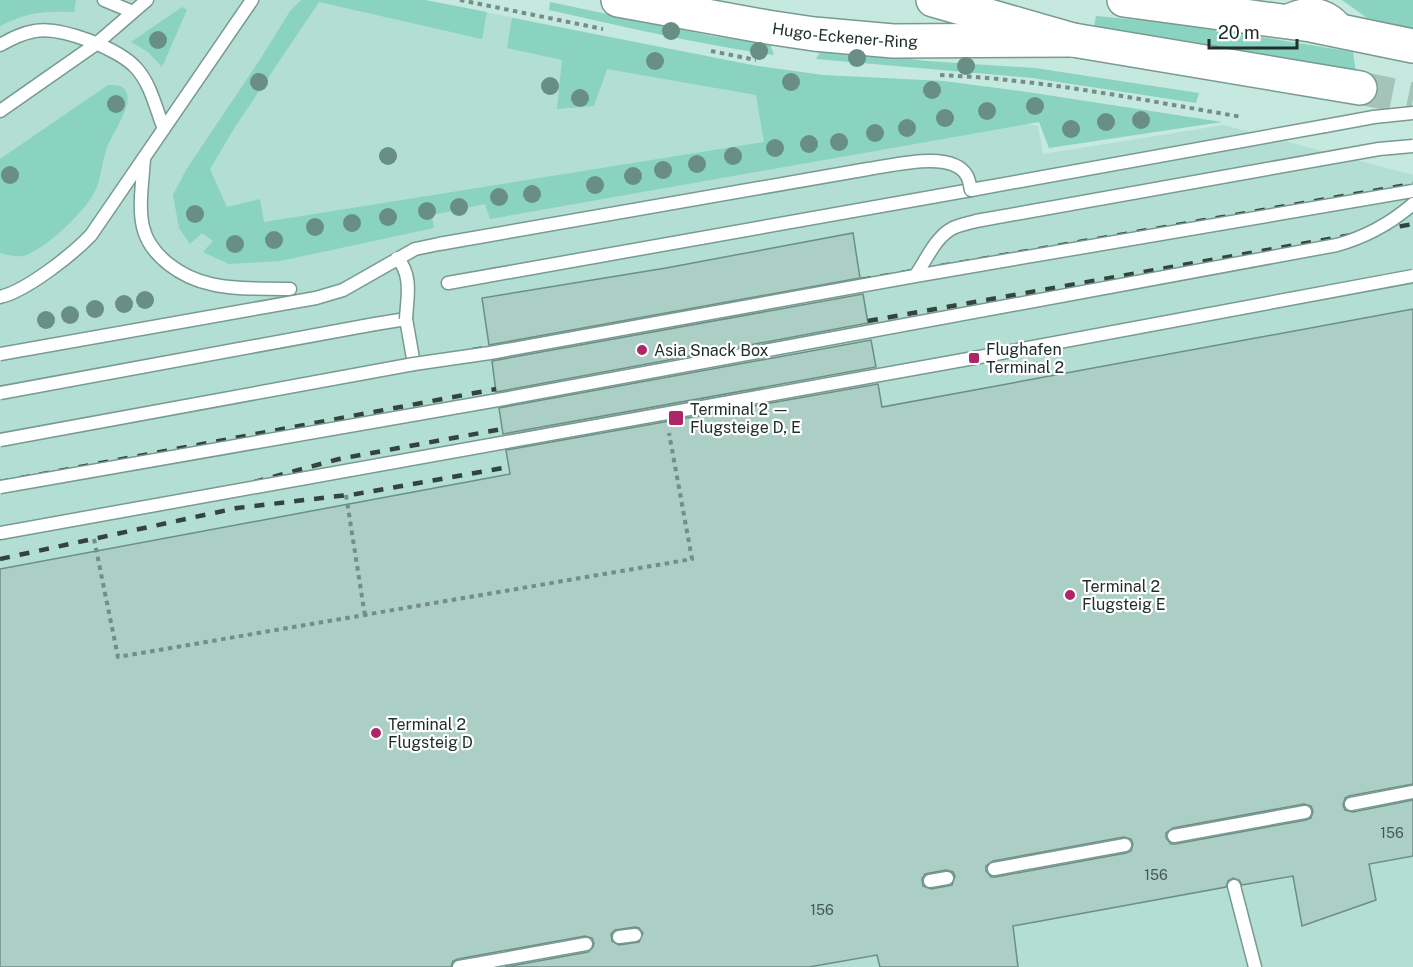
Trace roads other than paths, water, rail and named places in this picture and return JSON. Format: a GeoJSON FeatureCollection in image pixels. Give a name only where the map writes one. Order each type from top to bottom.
{"type":"FeatureCollection","features":[{"type":"Feature","properties":{"kind":"street","name":"Hugo-Eckener-Ring"},"geometry":{"type":"LineString","coordinates":[[618,0],[767,27],[893,41],[1073,40]]}},
{"type":"Feature","properties":{"kind":"street","name":"Hugo-Eckener-Ring"},"geometry":{"type":"LineString","coordinates":[[933,0],[1073,40],[1360,88]]}},
{"type":"Feature","properties":{"kind":"street"},"geometry":{"type":"LineString","coordinates":[[1124,0],[1271,20],[1352,33],[1413,46]]}},
{"type":"Feature","properties":{"kind":"lane"},"geometry":{"type":"LineString","coordinates":[[104,0],[134,12]]}},
{"type":"Feature","properties":{"kind":"lane"},"geometry":{"type":"LineString","coordinates":[[0,111],[96,44],[147,0]]}},
{"type":"Feature","properties":{"kind":"lane"},"geometry":{"type":"LineString","coordinates":[[0,297],[21,288],[59,263],[91,235],[252,0]]}},
{"type":"Feature","properties":{"kind":"lane"},"geometry":{"type":"LineString","coordinates":[[0,45],[19,35],[44,30],[67,34],[115,52],[129,61],[145,80],[164,129]]}},
{"type":"Feature","properties":{"kind":"lane"},"geometry":{"type":"LineString","coordinates":[[448,283],[1374,117],[1413,113]]}},
{"type":"Feature","properties":{"kind":"lane"},"geometry":{"type":"LineString","coordinates":[[915,276],[941,238],[952,229],[976,221],[1367,152],[1413,146]]}},
{"type":"Feature","properties":{"kind":"lane"},"geometry":{"type":"LineString","coordinates":[[144,157],[142,225],[147,239],[158,255],[192,278],[212,285],[290,289]]}},
{"type":"Feature","properties":{"kind":"lane"},"geometry":{"type":"LineString","coordinates":[[0,354],[316,298],[343,290],[415,249],[930,160],[954,164],[967,174],[971,190]]}},
{"type":"Feature","properties":{"kind":"lane"},"geometry":{"type":"LineString","coordinates":[[0,440],[414,364],[490,353],[915,276],[1413,191]]}},
{"type":"Feature","properties":{"kind":"lane"},"geometry":{"type":"LineString","coordinates":[[1378,196],[1413,200]]}},
{"type":"Feature","properties":{"kind":"lane"},"geometry":{"type":"LineString","coordinates":[[0,487],[521,396],[1337,245],[1371,234],[1413,204]]}},
{"type":"Feature","properties":{"kind":"lane"},"geometry":{"type":"LineString","coordinates":[[397,258],[404,266],[408,280],[406,319],[414,364]]}},
{"type":"Feature","properties":{"kind":"lane"},"geometry":{"type":"LineString","coordinates":[[0,533],[1413,276]]}},
{"type":"Feature","properties":{"kind":"lane"},"geometry":{"type":"LineString","coordinates":[[0,393],[406,319]]}},
{"type":"Feature","properties":{"kind":"lane"},"geometry":{"type":"LineString","coordinates":[[1351,804],[1413,792]]}},
{"type":"Feature","properties":{"kind":"lane"},"geometry":{"type":"LineString","coordinates":[[1174,836],[1223,832],[1305,812]]}},
{"type":"Feature","properties":{"kind":"lane"},"geometry":{"type":"LineString","coordinates":[[994,869],[1125,845]]}},
{"type":"Feature","properties":{"kind":"lane"},"geometry":{"type":"LineString","coordinates":[[930,881],[947,878]]}},
{"type":"Feature","properties":{"kind":"lane"},"geometry":{"type":"LineString","coordinates":[[1234,886],[1255,967]]}},
{"type":"Feature","properties":{"kind":"lane"},"geometry":{"type":"LineString","coordinates":[[619,937],[635,935]]}},
{"type":"Feature","properties":{"kind":"lane"},"geometry":{"type":"LineString","coordinates":[[459,967],[586,944]]}},
{"type":"Feature","properties":{"kind":"tunnel"},"geometry":{"type":"LineString","coordinates":[[1360,88],[1413,99]]}},
{"type":"Feature","properties":{"kind":"railway"},"geometry":{"type":"LineString","coordinates":[[861,280],[1413,184]]}},
{"type":"Feature","properties":{"kind":"railway"},"geometry":{"type":"LineString","coordinates":[[868,321],[1413,224]]}},
{"type":"Feature","properties":{"kind":"railway"},"geometry":{"type":"LineString","coordinates":[[0,438],[489,347]]}},
{"type":"Feature","properties":{"kind":"railway"},"geometry":{"type":"LineString","coordinates":[[0,482],[496,389]]}},
{"type":"Feature","properties":{"kind":"railway"},"geometry":{"type":"LineString","coordinates":[[0,538],[184,501],[339,459],[502,429]]}},
{"type":"Feature","properties":{"kind":"railway"},"geometry":{"type":"LineString","coordinates":[[0,559],[237,508],[356,494],[509,467]]}},
{"type":"Feature","properties":{"kind":"place","name":"Asia Snack Box"},"geometry":{"type":"Point","coordinates":[642,350]}},
{"type":"Feature","properties":{"kind":"place","name":"Flughafen Terminal 2"},"geometry":{"type":"Point","coordinates":[974,358]}},
{"type":"Feature","properties":{"kind":"place","name":"Terminal 2 — Flugsteige D, E"},"geometry":{"type":"Point","coordinates":[676,418]}},
{"type":"Feature","properties":{"kind":"place","name":"Terminal 2 Flugsteig E"},"geometry":{"type":"Point","coordinates":[1070,595]}},
{"type":"Feature","properties":{"kind":"place","name":"Terminal 2 Flugsteig D"},"geometry":{"type":"Point","coordinates":[376,733]}}]}
